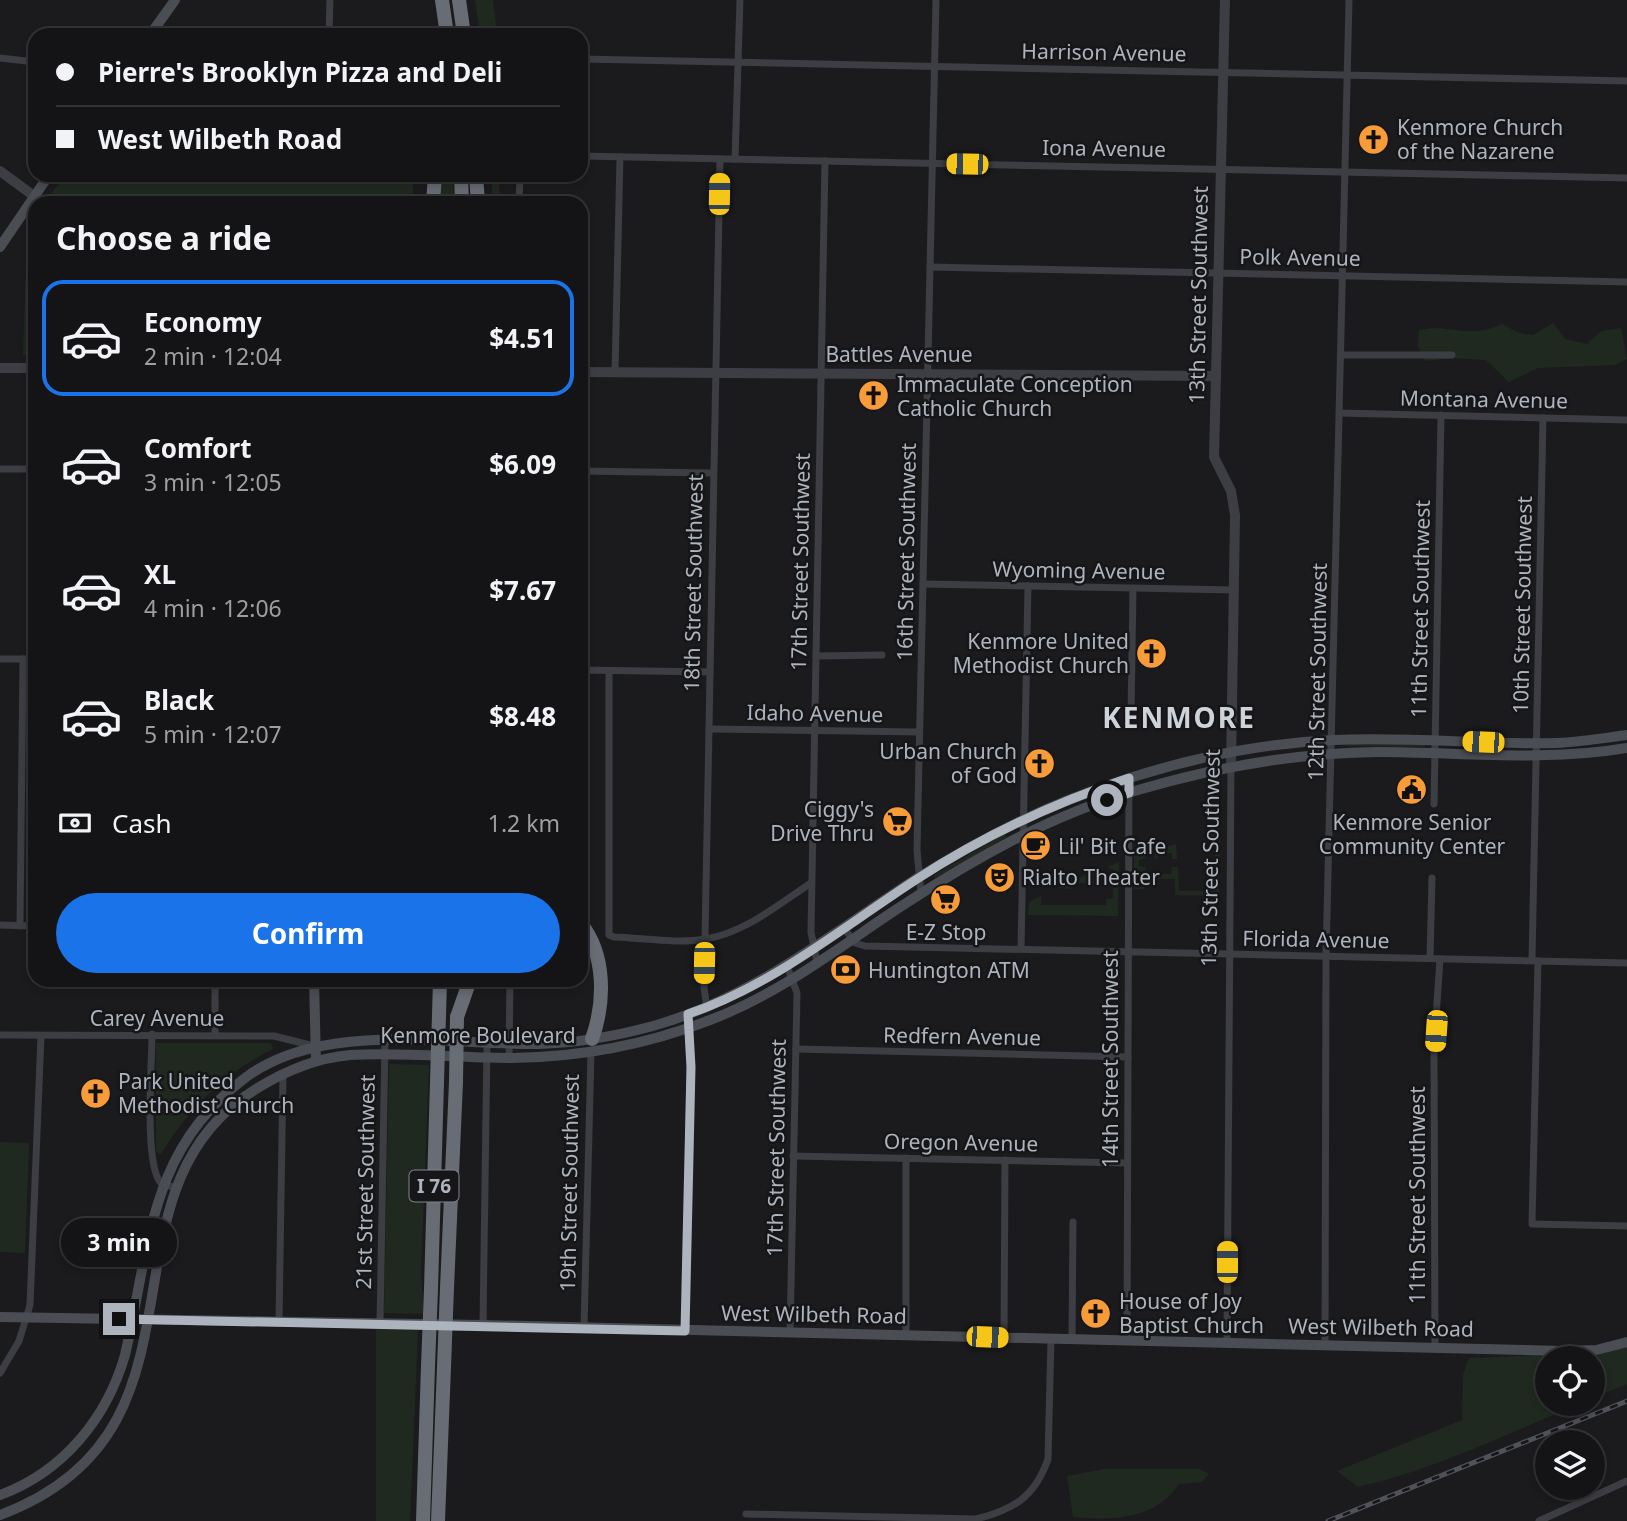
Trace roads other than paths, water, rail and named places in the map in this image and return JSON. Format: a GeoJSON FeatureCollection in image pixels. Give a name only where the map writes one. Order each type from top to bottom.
{"type":"FeatureCollection","features":[{"type":"Feature","properties":{"kind":"highway"},"geometry":{"type":"LineString","coordinates":[[442,0],[446,28]]}},
{"type":"Feature","properties":{"kind":"highway"},"geometry":{"type":"LineString","coordinates":[[459,0],[463,28]]}},
{"type":"Feature","properties":{"kind":"highway"},"geometry":{"type":"LineString","coordinates":[[588,934],[600,961],[598,1023],[591,1046]]}},
{"type":"Feature","properties":{"kind":"highway"},"geometry":{"type":"LineString","coordinates":[[588,960],[588,1023],[591,1046]]}},
{"type":"Feature","properties":{"kind":"highway","name":"I 76"},"geometry":{"type":"LineString","coordinates":[[423,1514],[440,987]]}},
{"type":"Feature","properties":{"kind":"highway","name":"I 76"},"geometry":{"type":"LineString","coordinates":[[438,1515],[458,987]]}},
{"type":"Feature","properties":{"kind":"highway"},"geometry":{"type":"LineString","coordinates":[[457,1017],[468,987]]}},
{"type":"Feature","properties":{"kind":"main road"},"geometry":{"type":"LineString","coordinates":[[155,28],[175,0]]}},
{"type":"Feature","properties":{"kind":"main road"},"geometry":{"type":"LineString","coordinates":[[34,196],[44,182]]}},
{"type":"Feature","properties":{"kind":"main road"},"geometry":{"type":"LineString","coordinates":[[0,247],[28,205]]}},
{"type":"Feature","properties":{"kind":"main road","name":"Kenmore Boulevard"},"geometry":{"type":"LineString","coordinates":[[0,1495],[22,1486],[51,1468],[95,1421],[119,1377],[163,1185],[181,1145],[215,1102],[256,1069],[314,1046],[386,1042],[591,1046],[708,1008],[787,966],[919,878],[1023,820],[1129,778],[1231,752],[1334,740],[1435,740],[1537,749],[1627,735]]}},
{"type":"Feature","properties":{"kind":"main road","name":"Kenmore Boulevard"},"geometry":{"type":"LineString","coordinates":[[0,1515],[40,1497],[59,1484],[84,1463],[111,1431],[134,1383],[175,1187],[186,1160],[219,1116],[232,1104],[282,1074],[337,1056],[438,1055],[509,1058],[688,1028],[733,1011],[792,979],[921,894],[1022,836],[1129,793],[1231,766],[1333,753],[1627,748]]}},
{"type":"Feature","properties":{"kind":"main road"},"geometry":{"type":"LineString","coordinates":[[314,987],[316,1061]]}},
{"type":"Feature","properties":{"kind":"main road","name":"West Wilbeth Road"},"geometry":{"type":"LineString","coordinates":[[0,1317],[483,1325],[1583,1351],[1627,1342]]}},
{"type":"Feature","properties":{"kind":"street"},"geometry":{"type":"LineString","coordinates":[[328,28],[330,0]]}},
{"type":"Feature","properties":{"kind":"street"},"geometry":{"type":"LineString","coordinates":[[735,159],[740,0]]}},
{"type":"Feature","properties":{"kind":"street","name":"16th Street Southwest"},"geometry":{"type":"LineString","coordinates":[[921,894],[919,732],[936,0]]}},
{"type":"Feature","properties":{"kind":"street","name":"13th Street Southwest"},"geometry":{"type":"LineString","coordinates":[[1224,0],[1214,457],[1234,500],[1235,590],[1228,954],[1227,1343]]}},
{"type":"Feature","properties":{"kind":"street","name":"12th Street Southwest"},"geometry":{"type":"LineString","coordinates":[[1325,1345],[1326,956],[1334,740],[1349,0]]}},
{"type":"Feature","properties":{"kind":"street"},"geometry":{"type":"LineString","coordinates":[[0,58],[28,61]]}},
{"type":"Feature","properties":{"kind":"street","name":"Harrison Avenue"},"geometry":{"type":"LineString","coordinates":[[588,59],[1627,81]]}},
{"type":"Feature","properties":{"kind":"street","name":"Iona Avenue"},"geometry":{"type":"LineString","coordinates":[[588,156],[1627,178]]}},
{"type":"Feature","properties":{"kind":"street"},"geometry":{"type":"LineString","coordinates":[[615,372],[620,157]]}},
{"type":"Feature","properties":{"kind":"street","name":"18th Street Southwest"},"geometry":{"type":"LineString","coordinates":[[708,1008],[704,988],[720,159]]}},
{"type":"Feature","properties":{"kind":"street","name":"17th Street Southwest"},"geometry":{"type":"LineString","coordinates":[[817,962],[811,883],[825,162]]}},
{"type":"Feature","properties":{"kind":"street"},"geometry":{"type":"LineString","coordinates":[[0,171],[34,196]]}},
{"type":"Feature","properties":{"kind":"street","name":"Polk Avenue"},"geometry":{"type":"LineString","coordinates":[[930,267],[1627,282]]}},
{"type":"Feature","properties":{"kind":"street"},"geometry":{"type":"LineString","coordinates":[[1341,355],[1452,355]]}},
{"type":"Feature","properties":{"kind":"street"},"geometry":{"type":"LineString","coordinates":[[0,368],[28,368]]}},
{"type":"Feature","properties":{"kind":"street","name":"Battles Avenue"},"geometry":{"type":"LineString","coordinates":[[588,372],[1216,376]]}},
{"type":"Feature","properties":{"kind":"street","name":"Montana Avenue"},"geometry":{"type":"LineString","coordinates":[[1340,413],[1627,420]]}},
{"type":"Feature","properties":{"kind":"street","name":"11th Street Southwest"},"geometry":{"type":"LineString","coordinates":[[1434,804],[1441,415]]}},
{"type":"Feature","properties":{"kind":"street","name":"10th Street Southwest"},"geometry":{"type":"LineString","coordinates":[[1543,418],[1532,1224],[1627,1226]]}},
{"type":"Feature","properties":{"kind":"street"},"geometry":{"type":"LineString","coordinates":[[0,469],[28,469]]}},
{"type":"Feature","properties":{"kind":"street"},"geometry":{"type":"LineString","coordinates":[[588,471],[712,473]]}},
{"type":"Feature","properties":{"kind":"street","name":"Wyoming Avenue"},"geometry":{"type":"LineString","coordinates":[[923,584],[1235,590]]}},
{"type":"Feature","properties":{"kind":"street"},"geometry":{"type":"LineString","coordinates":[[1021,949],[1028,586]]}},
{"type":"Feature","properties":{"kind":"street"},"geometry":{"type":"LineString","coordinates":[[1131,715],[1133,589]]}},
{"type":"Feature","properties":{"kind":"street"},"geometry":{"type":"LineString","coordinates":[[816,656],[882,655]]}},
{"type":"Feature","properties":{"kind":"street"},"geometry":{"type":"LineString","coordinates":[[0,659],[28,659]]}},
{"type":"Feature","properties":{"kind":"street"},"geometry":{"type":"LineString","coordinates":[[20,926],[23,659]]}},
{"type":"Feature","properties":{"kind":"street"},"geometry":{"type":"LineString","coordinates":[[588,670],[710,672]]}},
{"type":"Feature","properties":{"kind":"street"},"geometry":{"type":"LineString","coordinates":[[609,671],[608,935],[705,939],[730,932],[758,918],[811,883]]}},
{"type":"Feature","properties":{"kind":"street","name":"Idaho Avenue"},"geometry":{"type":"LineString","coordinates":[[709,729],[919,732]]}},
{"type":"Feature","properties":{"kind":"street","name":"14th Street Southwest"},"geometry":{"type":"LineString","coordinates":[[1127,1340],[1129,778]]}},
{"type":"Feature","properties":{"kind":"street"},"geometry":{"type":"LineString","coordinates":[[1430,958],[1432,878]]}},
{"type":"Feature","properties":{"kind":"street"},"geometry":{"type":"LineString","coordinates":[[0,925],[28,926]]}},
{"type":"Feature","properties":{"kind":"street"},"geometry":{"type":"LineString","coordinates":[[844,928],[852,939]]}},
{"type":"Feature","properties":{"kind":"street","name":"Florida Avenue"},"geometry":{"type":"LineString","coordinates":[[852,939],[865,946],[1627,963]]}},
{"type":"Feature","properties":{"kind":"street","name":"11th Street Southwest"},"geometry":{"type":"LineString","coordinates":[[1435,1348],[1434,1047],[1440,959]]}},
{"type":"Feature","properties":{"kind":"street","name":"17th Street Southwest"},"geometry":{"type":"LineString","coordinates":[[787,966],[797,993],[790,1333]]}},
{"type":"Feature","properties":{"kind":"street"},"geometry":{"type":"LineString","coordinates":[[215,987],[215,1035]]}},
{"type":"Feature","properties":{"kind":"street"},"geometry":{"type":"LineString","coordinates":[[509,1058],[510,987]]}},
{"type":"Feature","properties":{"kind":"street"},"geometry":{"type":"LineString","coordinates":[[685,1331],[691,1067],[688,1014]]}},
{"type":"Feature","properties":{"kind":"street"},"geometry":{"type":"LineString","coordinates":[[152,1034],[150,1142],[155,1169],[163,1185],[175,1187]]}},
{"type":"Feature","properties":{"kind":"street","name":"Carey Avenue"},"geometry":{"type":"LineString","coordinates":[[0,1035],[152,1034],[274,1037],[314,1046]]}},
{"type":"Feature","properties":{"kind":"street"},"geometry":{"type":"LineString","coordinates":[[0,1373],[11,1357],[30,1305],[41,1036]]}},
{"type":"Feature","properties":{"kind":"street","name":"21st Street Southwest"},"geometry":{"type":"LineString","coordinates":[[380,1324],[386,1042]]}},
{"type":"Feature","properties":{"kind":"street"},"geometry":{"type":"LineString","coordinates":[[483,1325],[487,1044]]}},
{"type":"Feature","properties":{"kind":"street","name":"19th Street Southwest"},"geometry":{"type":"LineString","coordinates":[[584,1328],[591,1046]]}},
{"type":"Feature","properties":{"kind":"street","name":"Redfern Avenue"},"geometry":{"type":"LineString","coordinates":[[796,1049],[1128,1057]]}},
{"type":"Feature","properties":{"kind":"street"},"geometry":{"type":"LineString","coordinates":[[279,1321],[282,1074]]}},
{"type":"Feature","properties":{"kind":"street","name":"Oregon Avenue"},"geometry":{"type":"LineString","coordinates":[[793,1156],[1128,1163]]}},
{"type":"Feature","properties":{"kind":"street"},"geometry":{"type":"LineString","coordinates":[[906,1158],[906,1335]]}},
{"type":"Feature","properties":{"kind":"street"},"geometry":{"type":"LineString","coordinates":[[1004,1338],[1005,1160]]}},
{"type":"Feature","properties":{"kind":"street"},"geometry":{"type":"LineString","coordinates":[[1072,1339],[1073,1222]]}},
{"type":"Feature","properties":{"kind":"street"},"geometry":{"type":"LineString","coordinates":[[746,1514],[976,1518],[1007,1511],[1031,1491],[1043,1474],[1048,1458],[1051,1339]]}},
{"type":"Feature","properties":{"kind":"street"},"geometry":{"type":"LineString","coordinates":[[1539,1521],[1627,1481]]}},
{"type":"Feature","properties":{"kind":"railway"},"geometry":{"type":"LineString","coordinates":[[1328,1521],[1627,1401]]}},
{"type":"Feature","properties":{"kind":"place","name":"Kenmore Church of the Nazarene"},"geometry":{"type":"Point","coordinates":[1374,139]}},
{"type":"Feature","properties":{"kind":"place","name":"Immaculate Conception Catholic Church"},"geometry":{"type":"Point","coordinates":[874,396]}},
{"type":"Feature","properties":{"kind":"place","name":"Kenmore United Methodist Church"},"geometry":{"type":"Point","coordinates":[1152,653]}},
{"type":"Feature","properties":{"kind":"place","name":"Urban Church of God"},"geometry":{"type":"Point","coordinates":[1040,763]}},
{"type":"Feature","properties":{"kind":"place","name":"Kenmore Senior Community Center"},"geometry":{"type":"Point","coordinates":[1412,790]}},
{"type":"Feature","properties":{"kind":"place","name":"Ciggy's Drive Thru"},"geometry":{"type":"Point","coordinates":[897,821]}},
{"type":"Feature","properties":{"kind":"place","name":"Lil' Bit Cafe"},"geometry":{"type":"Point","coordinates":[1035,846]}},
{"type":"Feature","properties":{"kind":"place","name":"Rialto Theater"},"geometry":{"type":"Point","coordinates":[999,877]}},
{"type":"Feature","properties":{"kind":"place","name":"E-Z Stop"},"geometry":{"type":"Point","coordinates":[946,900]}},
{"type":"Feature","properties":{"kind":"place","name":"Huntington ATM"},"geometry":{"type":"Point","coordinates":[845,970]}},
{"type":"Feature","properties":{"kind":"place","name":"Park United Methodist Church"},"geometry":{"type":"Point","coordinates":[95,1093]}},
{"type":"Feature","properties":{"kind":"place","name":"House of Joy Baptist Church"},"geometry":{"type":"Point","coordinates":[1096,1313]}},
{"type":"Feature","properties":{"kind":"district","name":"KENMORE"},"geometry":{"type":"Point","coordinates":[1179,717]}}]}
